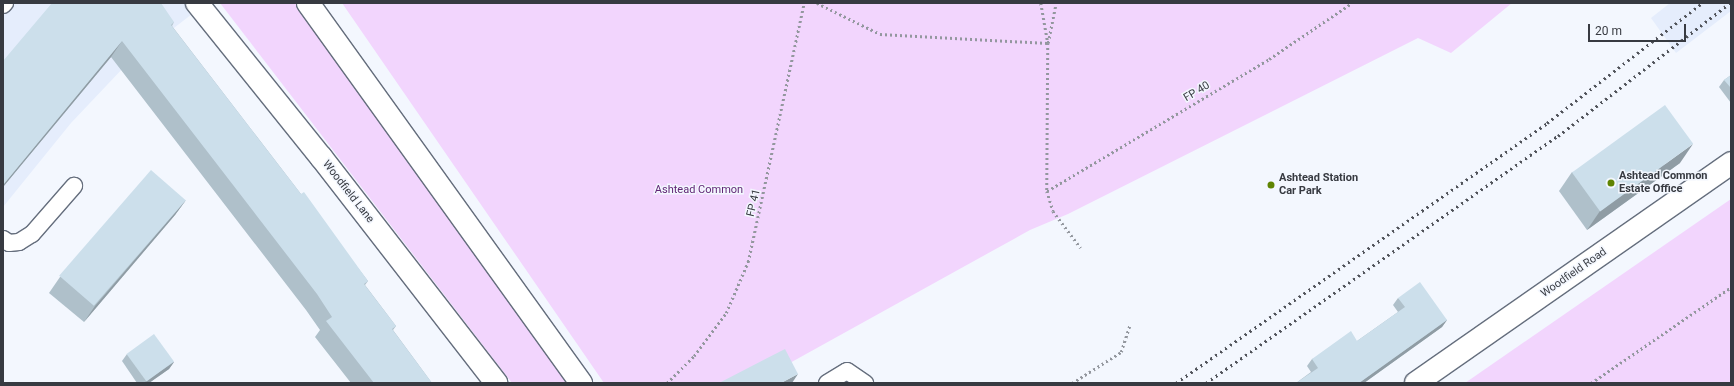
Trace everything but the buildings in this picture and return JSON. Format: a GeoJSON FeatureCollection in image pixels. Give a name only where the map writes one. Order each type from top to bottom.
{"type":"FeatureCollection","features":[{"type":"Feature","properties":{"kind":"street","name":"Woodfield Lane"},"geometry":{"type":"LineString","coordinates":[[197,3],[321,157],[496,383]]}},
{"type":"Feature","properties":{"kind":"street"},"geometry":{"type":"LineString","coordinates":[[308,3],[581,383]]}},
{"type":"Feature","properties":{"kind":"street","name":"Woodfield Road"},"geometry":{"type":"LineString","coordinates":[[1416,383],[1731,163]]}},
{"type":"Feature","properties":{"kind":"lane"},"geometry":{"type":"LineString","coordinates":[[3,239],[9,243],[19,242],[32,234],[74,186]]}},
{"type":"Feature","properties":{"kind":"lane"},"geometry":{"type":"LineString","coordinates":[[827,383],[847,371],[865,383]]}},
{"type":"Feature","properties":{"kind":"path","name":"FP 41"},"geometry":{"type":"LineString","coordinates":[[667,383],[694,356],[726,313],[748,262],[804,3]]}},
{"type":"Feature","properties":{"kind":"path"},"geometry":{"type":"LineString","coordinates":[[817,3],[880,34],[1048,43]]}},
{"type":"Feature","properties":{"kind":"path"},"geometry":{"type":"LineString","coordinates":[[1041,3],[1048,43],[1047,191],[1053,211],[1081,248]]}},
{"type":"Feature","properties":{"kind":"path"},"geometry":{"type":"LineString","coordinates":[[1048,43],[1056,3]]}},
{"type":"Feature","properties":{"kind":"path","name":"FP 40"},"geometry":{"type":"LineString","coordinates":[[1047,191],[1269,59],[1352,3]]}},
{"type":"Feature","properties":{"kind":"path"},"geometry":{"type":"LineString","coordinates":[[1591,383],[1731,287]]}},
{"type":"Feature","properties":{"kind":"path"},"geometry":{"type":"LineString","coordinates":[[1072,383],[1121,352],[1130,325]]}},
{"type":"Feature","properties":{"kind":"shaded area"},"geometry":{"type":"Polygon","coordinates":[[[3,3],[184,3],[192,14],[125,66],[71,123],[3,207],[3,3]]]}},
{"type":"Feature","properties":{"kind":"shaded area"},"geometry":{"type":"Polygon","coordinates":[[[1670,3],[1731,3],[1731,11],[1676,53],[1651,18],[1670,3]]]}},
{"type":"Feature","properties":{"kind":"green space"},"geometry":{"type":"Polygon","coordinates":[[[220,3],[298,3],[568,383],[512,383],[220,3]]]}},
{"type":"Feature","properties":{"kind":"green space","name":"Ashtead Common"},"geometry":{"type":"Polygon","coordinates":[[[342,3],[1512,3],[1451,53],[1418,38],[1068,214],[1030,230],[779,369],[735,383],[604,383],[342,3]]]}},
{"type":"Feature","properties":{"kind":"green space"},"geometry":{"type":"Polygon","coordinates":[[[1731,199],[1731,383],[1465,383],[1731,199]]]}},
{"type":"Feature","properties":{"kind":"railway"},"geometry":{"type":"LineString","coordinates":[[1176,383],[1547,123],[1702,3]]}},
{"type":"Feature","properties":{"kind":"railway"},"geometry":{"type":"LineString","coordinates":[[1206,383],[1558,136],[1730,3]]}},
{"type":"Feature","properties":{"kind":"place","name":"Ashtead Common Estate Office"},"geometry":{"type":"Point","coordinates":[1611,183]}},
{"type":"Feature","properties":{"kind":"place","name":"Ashtead Station Car Park"},"geometry":{"type":"Point","coordinates":[1271,185]}}]}
